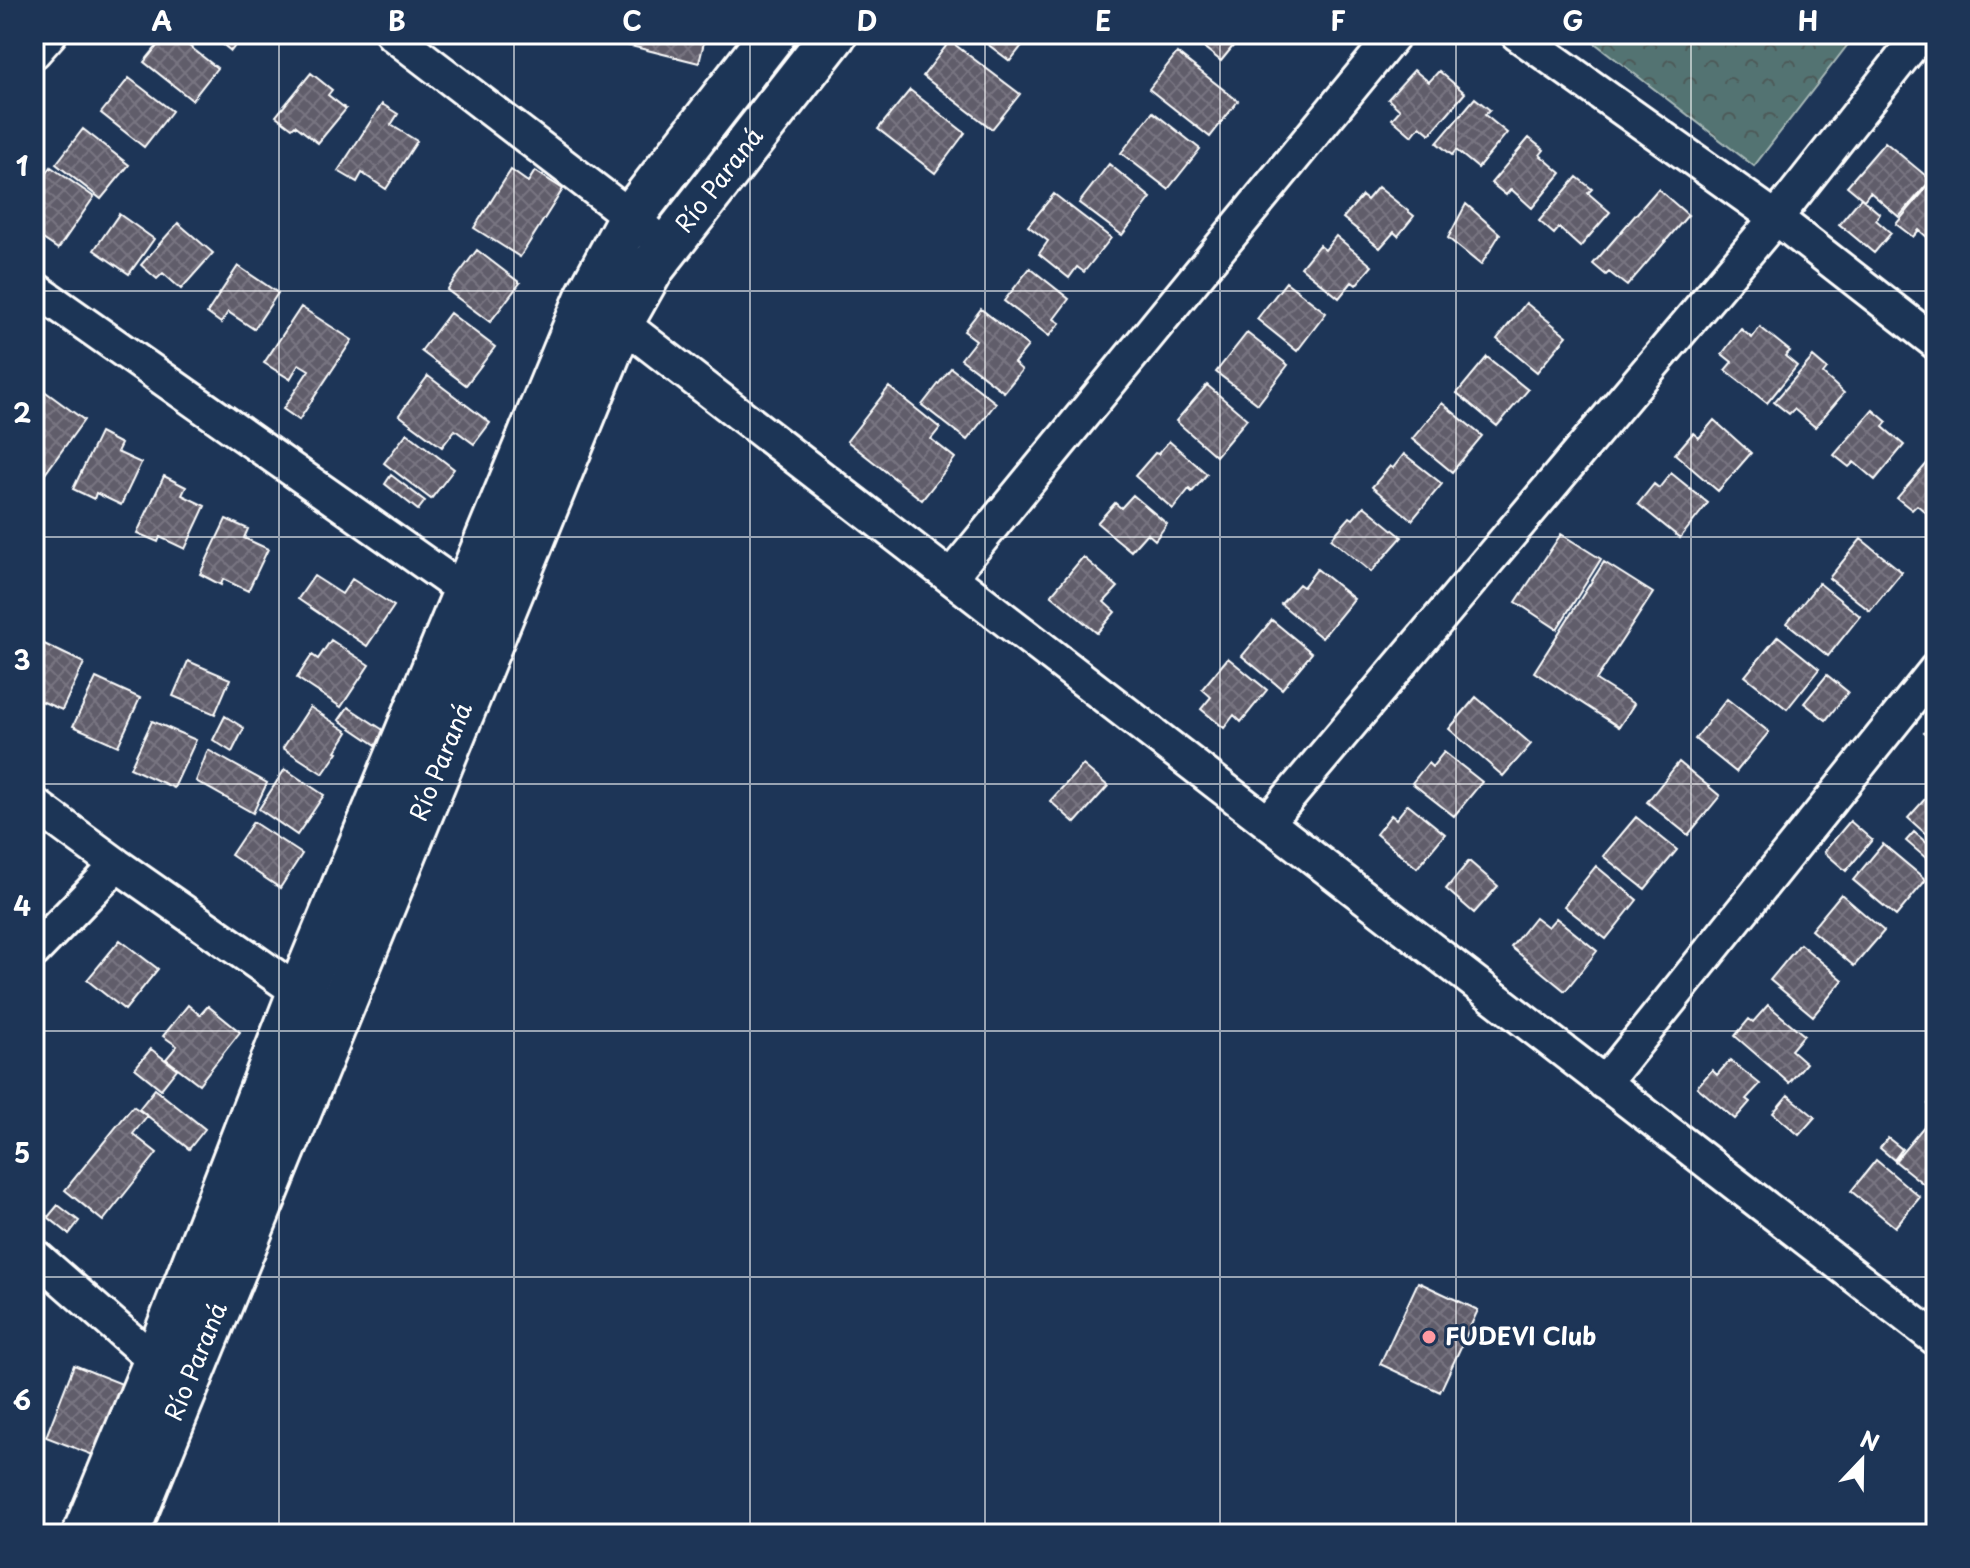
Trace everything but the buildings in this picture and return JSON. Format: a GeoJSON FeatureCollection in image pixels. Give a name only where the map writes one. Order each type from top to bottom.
{"type":"FeatureCollection","features":[{"type":"Feature","properties":{"kind":"street"},"geometry":{"type":"LineString","coordinates":[[34,52],[50,34]]}},
{"type":"Feature","properties":{"kind":"street"},"geometry":{"type":"LineString","coordinates":[[392,34],[667,248]]}},
{"type":"Feature","properties":{"kind":"street","name":"Río Paraná"},"geometry":{"type":"LineString","coordinates":[[85,1534],[173,1370],[340,1012],[501,617],[604,310],[631,217],[773,34]]}},
{"type":"Feature","properties":{"kind":"street","name":"Río Paraná"},"geometry":{"type":"LineString","coordinates":[[126,1534],[173,1370],[300,993],[466,591],[604,310],[652,267],[834,34]]}},
{"type":"Feature","properties":{"kind":"street"},"geometry":{"type":"LineString","coordinates":[[951,576],[1395,34]]}},
{"type":"Feature","properties":{"kind":"street"},"geometry":{"type":"LineString","coordinates":[[1517,34],[1776,218],[1936,343]]}},
{"type":"Feature","properties":{"kind":"street"},"geometry":{"type":"LineString","coordinates":[[1268,822],[1776,218],[1921,34]]}},
{"type":"Feature","properties":{"kind":"street"},"geometry":{"type":"LineString","coordinates":[[34,288],[501,617]]}},
{"type":"Feature","properties":{"kind":"street"},"geometry":{"type":"LineString","coordinates":[[604,310],[1936,1339]]}},
{"type":"Feature","properties":{"kind":"street"},"geometry":{"type":"LineString","coordinates":[[1604,1083],[1936,669]]}},
{"type":"Feature","properties":{"kind":"street"},"geometry":{"type":"LineString","coordinates":[[34,804],[300,993],[340,1012]]}},
{"type":"Feature","properties":{"kind":"street"},"geometry":{"type":"LineString","coordinates":[[34,951],[117,865]]}},
{"type":"Feature","properties":{"kind":"street"},"geometry":{"type":"LineString","coordinates":[[34,1255],[173,1370]]}},
{"type":"Feature","properties":{"kind":"green space"},"geometry":{"type":"Polygon","coordinates":[[[1583,34],[1856,34],[1754,166],[1583,34]]]}},
{"type":"Feature","properties":{"kind":"place","name":"FUDEVI Club"},"geometry":{"type":"Point","coordinates":[1429,1337]}}]}
